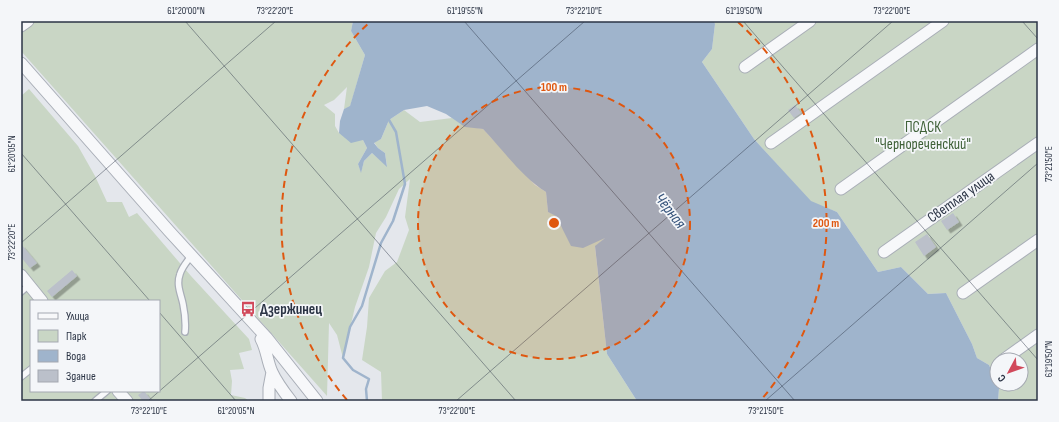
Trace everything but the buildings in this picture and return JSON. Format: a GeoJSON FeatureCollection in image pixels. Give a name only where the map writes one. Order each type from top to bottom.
{"type":"FeatureCollection","features":[{"type":"Feature","properties":{"kind":"street"},"geometry":{"type":"LineString","coordinates":[[21,26],[28,21]]}},
{"type":"Feature","properties":{"kind":"street"},"geometry":{"type":"LineString","coordinates":[[745,67],[810,21]]}},
{"type":"Feature","properties":{"kind":"street"},"geometry":{"type":"LineString","coordinates":[[771,143],[943,21]]}},
{"type":"Feature","properties":{"kind":"street"},"geometry":{"type":"LineString","coordinates":[[841,189],[1038,49]]}},
{"type":"Feature","properties":{"kind":"street"},"geometry":{"type":"LineString","coordinates":[[21,63],[191,256],[266,338],[317,401]]}},
{"type":"Feature","properties":{"kind":"street","name":"Светлая улица"},"geometry":{"type":"LineString","coordinates":[[884,252],[1038,143]]}},
{"type":"Feature","properties":{"kind":"street"},"geometry":{"type":"LineString","coordinates":[[963,294],[1038,240]]}},
{"type":"Feature","properties":{"kind":"street"},"geometry":{"type":"LineString","coordinates":[[21,275],[25,288],[41,300]]}},
{"type":"Feature","properties":{"kind":"street"},"geometry":{"type":"LineString","coordinates":[[252,323],[267,350],[272,372],[280,388],[291,401]]}},
{"type":"Feature","properties":{"kind":"street"},"geometry":{"type":"LineString","coordinates":[[1014,352],[1038,335]]}},
{"type":"Feature","properties":{"kind":"street"},"geometry":{"type":"LineString","coordinates":[[269,401],[269,388],[272,372]]}},
{"type":"Feature","properties":{"kind":"street"},"geometry":{"type":"LineString","coordinates":[[119,392],[127,401]]}},
{"type":"Feature","properties":{"kind":"lane"},"geometry":{"type":"LineString","coordinates":[[185,332],[186,321],[183,303],[177,285],[179,275],[191,256]]}},
{"type":"Feature","properties":{"kind":"lane"},"geometry":{"type":"LineString","coordinates":[[21,377],[30,370]]}},
{"type":"Feature","properties":{"kind":"lane"},"geometry":{"type":"LineString","coordinates":[[95,401],[106,392]]}},
{"type":"Feature","properties":{"kind":"green space"},"geometry":{"type":"Polygon","coordinates":[[[35,21],[353,21],[351,31],[365,55],[350,107],[344,109],[347,87],[334,100],[324,105],[335,114],[335,126],[339,133],[363,140],[367,148],[358,164],[361,172],[364,161],[372,153],[387,166],[385,153],[378,148],[374,142],[381,139],[389,120],[404,110],[420,122],[452,118],[465,126],[483,129],[535,185],[546,192],[548,212],[556,215],[562,228],[606,237],[595,247],[607,354],[637,401],[382,401],[381,372],[362,360],[367,327],[369,298],[385,271],[397,262],[409,230],[405,217],[410,179],[399,189],[386,217],[376,233],[369,267],[355,307],[343,358],[337,335],[329,323],[327,396],[21,51],[21,33],[35,21]]]}},
{"type":"Feature","properties":{"kind":"green space","name":"ПСДСК \"Чернореченский\""},"geometry":{"type":"Polygon","coordinates":[[[714,21],[1038,21],[1038,401],[998,401],[999,392],[1029,392],[1029,352],[989,352],[989,365],[977,358],[972,344],[946,293],[928,294],[901,267],[878,272],[837,212],[811,202],[754,139],[702,62],[712,49],[715,24],[714,21]]]}},
{"type":"Feature","properties":{"kind":"green space"},"geometry":{"type":"Polygon","coordinates":[[[29,89],[78,146],[95,176],[107,202],[122,202],[129,217],[137,213],[191,276],[249,339],[252,350],[239,353],[244,369],[230,370],[232,381],[231,395],[245,398],[249,401],[21,401],[21,96],[29,89]]]}},
{"type":"Feature","properties":{"kind":"water","name":"Чёрная"},"geometry":{"type":"Polygon","coordinates":[[[353,21],[714,21],[715,24],[712,49],[702,62],[754,139],[811,201],[837,212],[878,272],[901,267],[928,294],[946,293],[972,344],[977,358],[989,365],[989,392],[999,392],[998,401],[637,401],[607,354],[595,246],[605,238],[583,248],[571,246],[556,216],[548,212],[546,192],[521,171],[483,129],[465,127],[446,114],[427,106],[404,110],[389,120],[381,139],[374,143],[385,153],[387,167],[372,153],[364,161],[361,173],[358,164],[367,148],[363,140],[351,143],[339,133],[340,121],[344,109],[350,106],[365,55],[351,31],[353,21]]]}},
{"type":"Feature","properties":{"kind":"waterway"},"geometry":{"type":"LineString","coordinates":[[367,401],[366,389],[369,379],[353,370],[343,358],[350,327],[362,306],[381,243],[393,221],[405,184],[396,132],[389,120]]}},
{"type":"Feature","properties":{"kind":"place","name":"Дзержинец"},"geometry":{"type":"Point","coordinates":[248,309]}}]}
